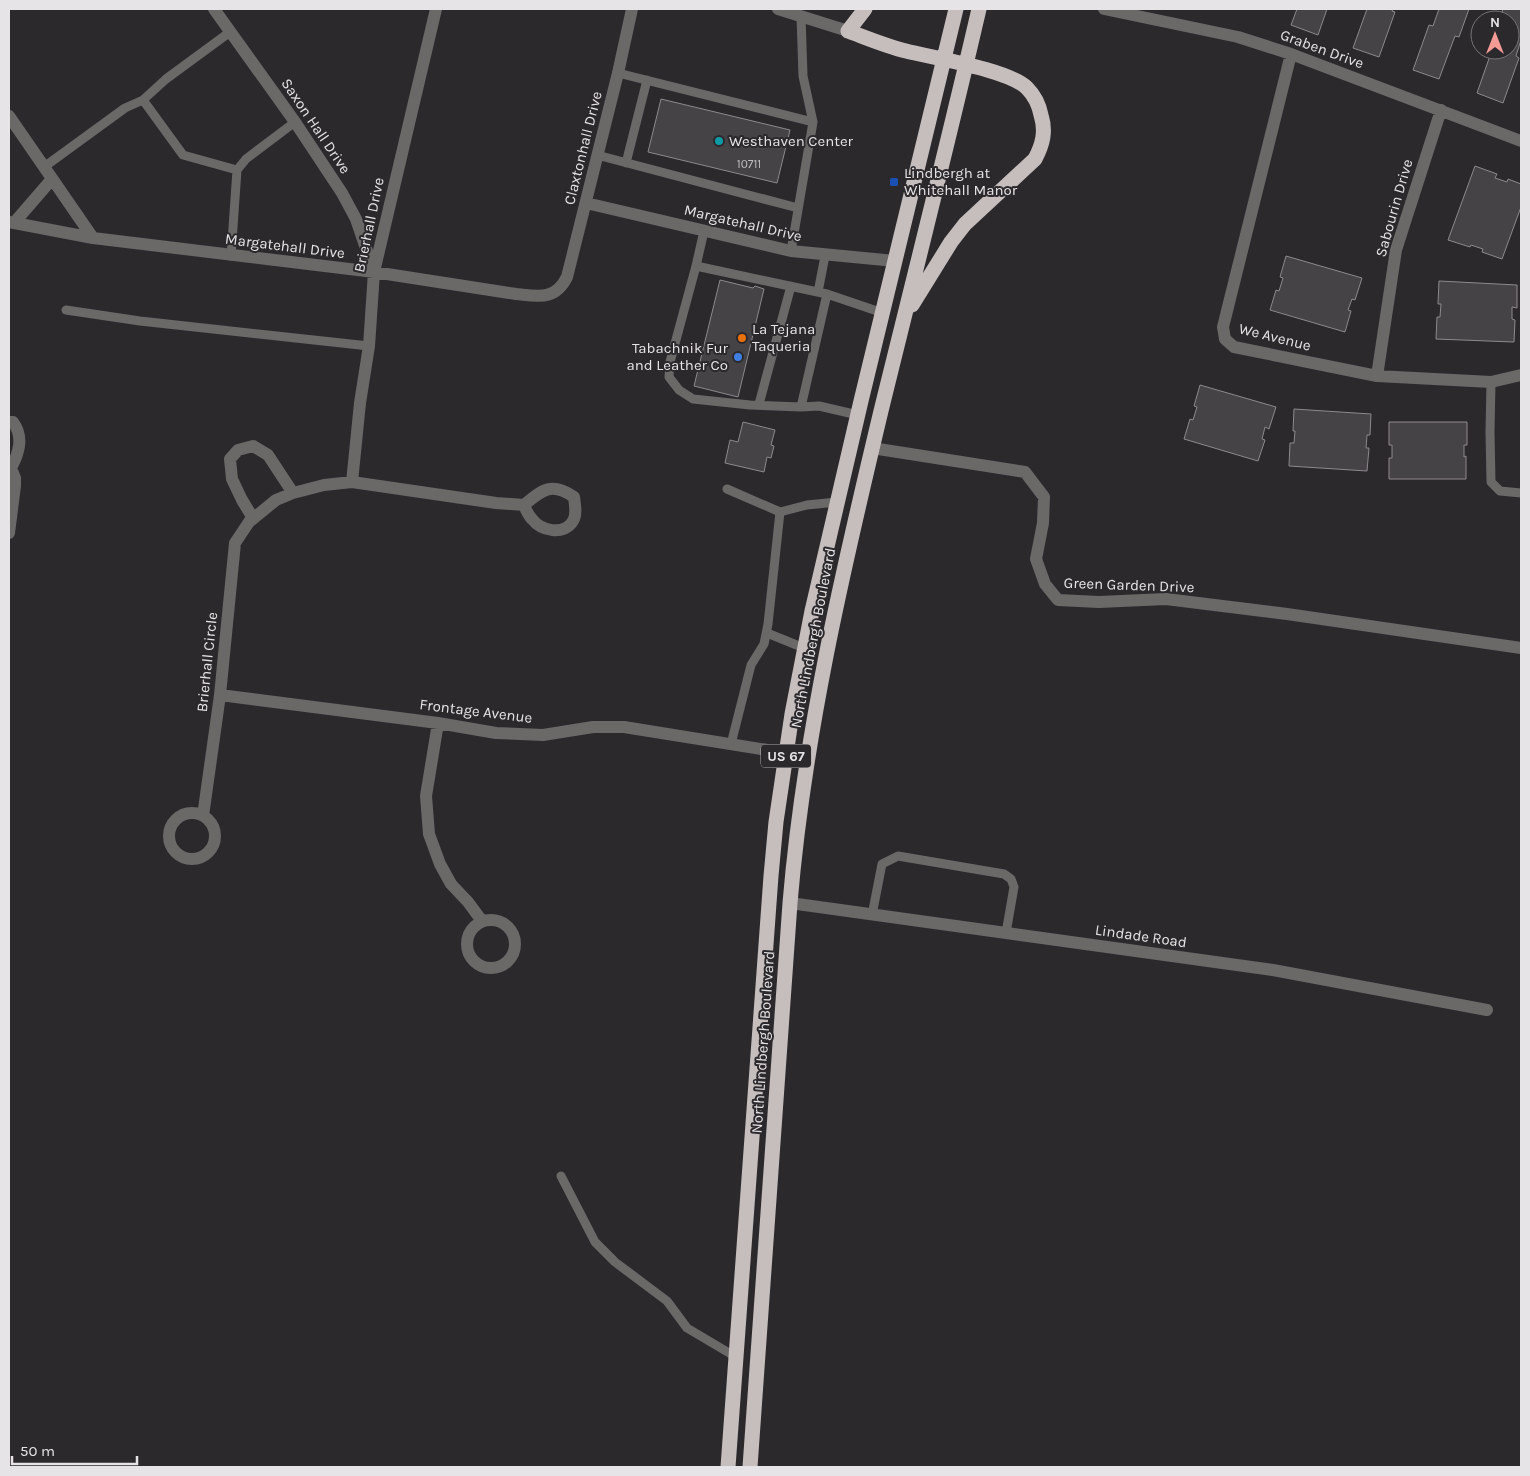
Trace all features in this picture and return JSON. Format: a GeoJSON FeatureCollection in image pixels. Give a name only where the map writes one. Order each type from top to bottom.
{"type":"FeatureCollection","features":[{"type":"Feature","properties":{"kind":"highway"},"geometry":{"type":"LineString","coordinates":[[864,9],[848,31],[900,49],[966,64],[1015,79],[1027,87],[1040,108],[1044,123],[1044,136],[1035,158],[965,224],[951,242],[904,317]]}},
{"type":"Feature","properties":{"kind":"highway","name":"North Lindbergh Boulevard"},"geometry":{"type":"LineString","coordinates":[[728,1467],[770,884],[776,822],[786,753],[804,648],[837,502],[956,9]]}},
{"type":"Feature","properties":{"kind":"highway","name":"North Lindbergh Boulevard"},"geometry":{"type":"LineString","coordinates":[[750,1467],[795,843],[812,723],[836,605],[872,448],[979,9]]}},
{"type":"Feature","properties":{"kind":"street","name":"Saxon Hall Drive"},"geometry":{"type":"LineString","coordinates":[[214,9],[295,122],[342,193],[356,219],[374,272]]}},
{"type":"Feature","properties":{"kind":"street","name":"Brierhall Drive"},"geometry":{"type":"LineString","coordinates":[[352,482],[360,403],[369,346],[374,272],[436,9]]}},
{"type":"Feature","properties":{"kind":"street","name":"Claxtonhall Drive"},"geometry":{"type":"LineString","coordinates":[[557,292],[567,278],[632,9]]}},
{"type":"Feature","properties":{"kind":"street"},"geometry":{"type":"LineString","coordinates":[[778,9],[848,31]]}},
{"type":"Feature","properties":{"kind":"street","name":"Graben Drive"},"geometry":{"type":"LineString","coordinates":[[1104,9],[1238,37],[1291,54],[1515,139]]}},
{"type":"Feature","properties":{"kind":"street","name":"We Avenue"},"geometry":{"type":"LineString","coordinates":[[1291,54],[1223,327],[1225,339],[1234,347],[1377,376],[1491,382],[1521,375]]}},
{"type":"Feature","properties":{"kind":"street","name":"Sabourin Drive"},"geometry":{"type":"LineString","coordinates":[[1377,376],[1396,250],[1441,110]]}},
{"type":"Feature","properties":{"kind":"street"},"geometry":{"type":"LineString","coordinates":[[9,116],[93,238]]}},
{"type":"Feature","properties":{"kind":"street"},"geometry":{"type":"LineString","coordinates":[[11,222],[52,179]]}},
{"type":"Feature","properties":{"kind":"street","name":"Margatehall Drive"},"geometry":{"type":"LineString","coordinates":[[586,203],[791,252],[895,262]]}},
{"type":"Feature","properties":{"kind":"street","name":"Margatehall Drive"},"geometry":{"type":"LineString","coordinates":[[11,222],[93,238],[374,272],[516,294],[538,296],[557,292]]}},
{"type":"Feature","properties":{"kind":"street"},"geometry":{"type":"LineString","coordinates":[[9,422],[13,422],[19,430],[20,442],[18,452],[10,468],[15,478],[15,486],[9,533]]}},
{"type":"Feature","properties":{"kind":"street"},"geometry":{"type":"LineString","coordinates":[[253,518],[232,479],[230,459],[238,450],[253,446],[268,455],[293,493]]}},
{"type":"Feature","properties":{"kind":"street","name":"Green Garden Drive"},"geometry":{"type":"LineString","coordinates":[[872,448],[1025,472],[1044,497],[1043,523],[1036,558],[1045,584],[1058,600],[1099,602],[1166,599],[1287,614],[1521,648]]}},
{"type":"Feature","properties":{"kind":"street","name":"Brierhall Circle"},"geometry":{"type":"LineString","coordinates":[[203,816],[220,695],[235,543],[248,522],[276,500],[293,493],[324,485],[352,482],[496,503],[524,505]]}},
{"type":"Feature","properties":{"kind":"street","name":"Frontage Avenue"},"geometry":{"type":"LineString","coordinates":[[220,695],[496,732],[543,735],[593,727],[624,727],[786,753]]}},
{"type":"Feature","properties":{"kind":"street"},"geometry":{"type":"LineString","coordinates":[[438,723],[426,796],[429,834],[447,877],[482,921]]}},
{"type":"Feature","properties":{"kind":"street","name":"Lindade Road"},"geometry":{"type":"LineString","coordinates":[[790,903],[1274,970],[1487,1010]]}},
{"type":"Feature","properties":{"kind":"lane"},"geometry":{"type":"LineString","coordinates":[[791,252],[812,122],[803,76],[801,16]]}},
{"type":"Feature","properties":{"kind":"lane"},"geometry":{"type":"LineString","coordinates":[[44,167],[125,108],[143,100],[166,79],[230,32]]}},
{"type":"Feature","properties":{"kind":"lane"},"geometry":{"type":"LineString","coordinates":[[618,73],[812,122]]}},
{"type":"Feature","properties":{"kind":"lane"},"geometry":{"type":"LineString","coordinates":[[626,163],[647,80]]}},
{"type":"Feature","properties":{"kind":"lane"},"geometry":{"type":"LineString","coordinates":[[143,100],[183,155],[237,170]]}},
{"type":"Feature","properties":{"kind":"lane"},"geometry":{"type":"LineString","coordinates":[[231,256],[237,170],[246,158],[295,122]]}},
{"type":"Feature","properties":{"kind":"lane"},"geometry":{"type":"LineString","coordinates":[[597,155],[798,208]]}},
{"type":"Feature","properties":{"kind":"lane"},"geometry":{"type":"LineString","coordinates":[[704,231],[670,362],[669,376],[679,390],[692,399],[750,405],[819,406],[858,415]]}},
{"type":"Feature","properties":{"kind":"lane"},"geometry":{"type":"LineString","coordinates":[[801,407],[823,293],[825,256]]}},
{"type":"Feature","properties":{"kind":"lane"},"geometry":{"type":"LineString","coordinates":[[696,266],[823,293],[882,313]]}},
{"type":"Feature","properties":{"kind":"lane"},"geometry":{"type":"LineString","coordinates":[[759,404],[791,286]]}},
{"type":"Feature","properties":{"kind":"lane"},"geometry":{"type":"LineString","coordinates":[[66,310],[140,321],[369,346]]}},
{"type":"Feature","properties":{"kind":"lane"},"geometry":{"type":"LineString","coordinates":[[1491,382],[1490,440],[1492,482],[1500,491],[1521,493]]}},
{"type":"Feature","properties":{"kind":"lane"},"geometry":{"type":"LineString","coordinates":[[727,489],[780,512],[807,505],[837,502]]}},
{"type":"Feature","properties":{"kind":"lane"},"geometry":{"type":"LineString","coordinates":[[731,744],[751,665],[764,644],[767,633],[780,512]]}},
{"type":"Feature","properties":{"kind":"lane"},"geometry":{"type":"LineString","coordinates":[[767,633],[804,648]]}},
{"type":"Feature","properties":{"kind":"lane"},"geometry":{"type":"LineString","coordinates":[[872,914],[882,864],[898,856],[1004,874],[1012,878],[1014,887],[1006,933]]}},
{"type":"Feature","properties":{"kind":"lane"},"geometry":{"type":"LineString","coordinates":[[561,1176],[595,1242],[615,1262],[667,1301],[687,1328],[736,1356]]}},
{"type":"Feature","properties":{"kind":"building"},"geometry":{"type":"Polygon","coordinates":[[[1297,9],[1327,9],[1318,35],[1291,25],[1297,9]]]}},
{"type":"Feature","properties":{"kind":"building"},"geometry":{"type":"Polygon","coordinates":[[[1367,9],[1393,9],[1392,11],[1395,12],[1379,57],[1353,48],[1367,9]]]}},
{"type":"Feature","properties":{"kind":"building"},"geometry":{"type":"Polygon","coordinates":[[[1439,9],[1469,9],[1459,37],[1455,36],[1439,79],[1413,70],[1429,25],[1433,26],[1439,9]]]}},
{"type":"Feature","properties":{"kind":"building"},"geometry":{"type":"Polygon","coordinates":[[[1521,9],[1520,43],[1520,10],[1503,10],[1521,9]]]}},
{"type":"Feature","properties":{"kind":"building"},"geometry":{"type":"Polygon","coordinates":[[[1489,60],[1518,60],[1503,103],[1477,93],[1489,60]]]}},
{"type":"Feature","properties":{"kind":"building","name":"Westhaven Center"},"geometry":{"type":"Polygon","coordinates":[[[661,99],[790,130],[777,183],[648,152],[661,99]]]}},
{"type":"Feature","properties":{"kind":"building"},"geometry":{"type":"Polygon","coordinates":[[[1475,166],[1497,174],[1495,178],[1507,182],[1508,179],[1521,184],[1521,207],[1502,259],[1482,252],[1483,249],[1448,240],[1475,166]]]}},
{"type":"Feature","properties":{"kind":"building"},"geometry":{"type":"Polygon","coordinates":[[[1286,256],[1362,278],[1355,300],[1352,299],[1348,310],[1351,311],[1345,332],[1270,310],[1276,290],[1279,291],[1283,278],[1280,277],[1286,256]]]}},
{"type":"Feature","properties":{"kind":"building"},"geometry":{"type":"Polygon","coordinates":[[[720,280],[764,289],[738,397],[694,386],[720,280]]]}},
{"type":"Feature","properties":{"kind":"building"},"geometry":{"type":"Polygon","coordinates":[[[1439,281],[1517,285],[1517,308],[1512,307],[1512,319],[1515,320],[1514,342],[1436,339],[1437,317],[1440,317],[1441,304],[1438,304],[1439,281]]]}},
{"type":"Feature","properties":{"kind":"building"},"geometry":{"type":"Polygon","coordinates":[[[1200,385],[1276,407],[1269,429],[1265,427],[1262,439],[1265,440],[1258,461],[1184,439],[1190,419],[1193,420],[1197,407],[1194,406],[1200,385]]]}},
{"type":"Feature","properties":{"kind":"building"},"geometry":{"type":"Polygon","coordinates":[[[1294,409],[1371,414],[1370,435],[1367,435],[1366,448],[1369,448],[1367,471],[1289,466],[1290,443],[1294,443],[1294,409]]]}},
{"type":"Feature","properties":{"kind":"building"},"geometry":{"type":"Polygon","coordinates":[[[743,422],[775,430],[771,445],[774,446],[771,458],[767,457],[764,472],[725,463],[730,440],[738,442],[743,422]]]}},
{"type":"Feature","properties":{"kind":"building"},"geometry":{"type":"Polygon","coordinates":[[[1389,422],[1467,422],[1467,445],[1464,445],[1466,479],[1389,479],[1389,458],[1392,458],[1392,445],[1389,445],[1389,422]]]}},
{"type":"Feature","properties":{"kind":"place","name":"Westhaven Center"},"geometry":{"type":"Point","coordinates":[719,141]}},
{"type":"Feature","properties":{"kind":"place","name":"Lindbergh at Whitehall Manor"},"geometry":{"type":"Point","coordinates":[894,182]}},
{"type":"Feature","properties":{"kind":"place","name":"La Tejana Taqueria"},"geometry":{"type":"Point","coordinates":[742,338]}},
{"type":"Feature","properties":{"kind":"place","name":"Tabachnik Fur and Leather Co"},"geometry":{"type":"Point","coordinates":[738,357]}}]}
